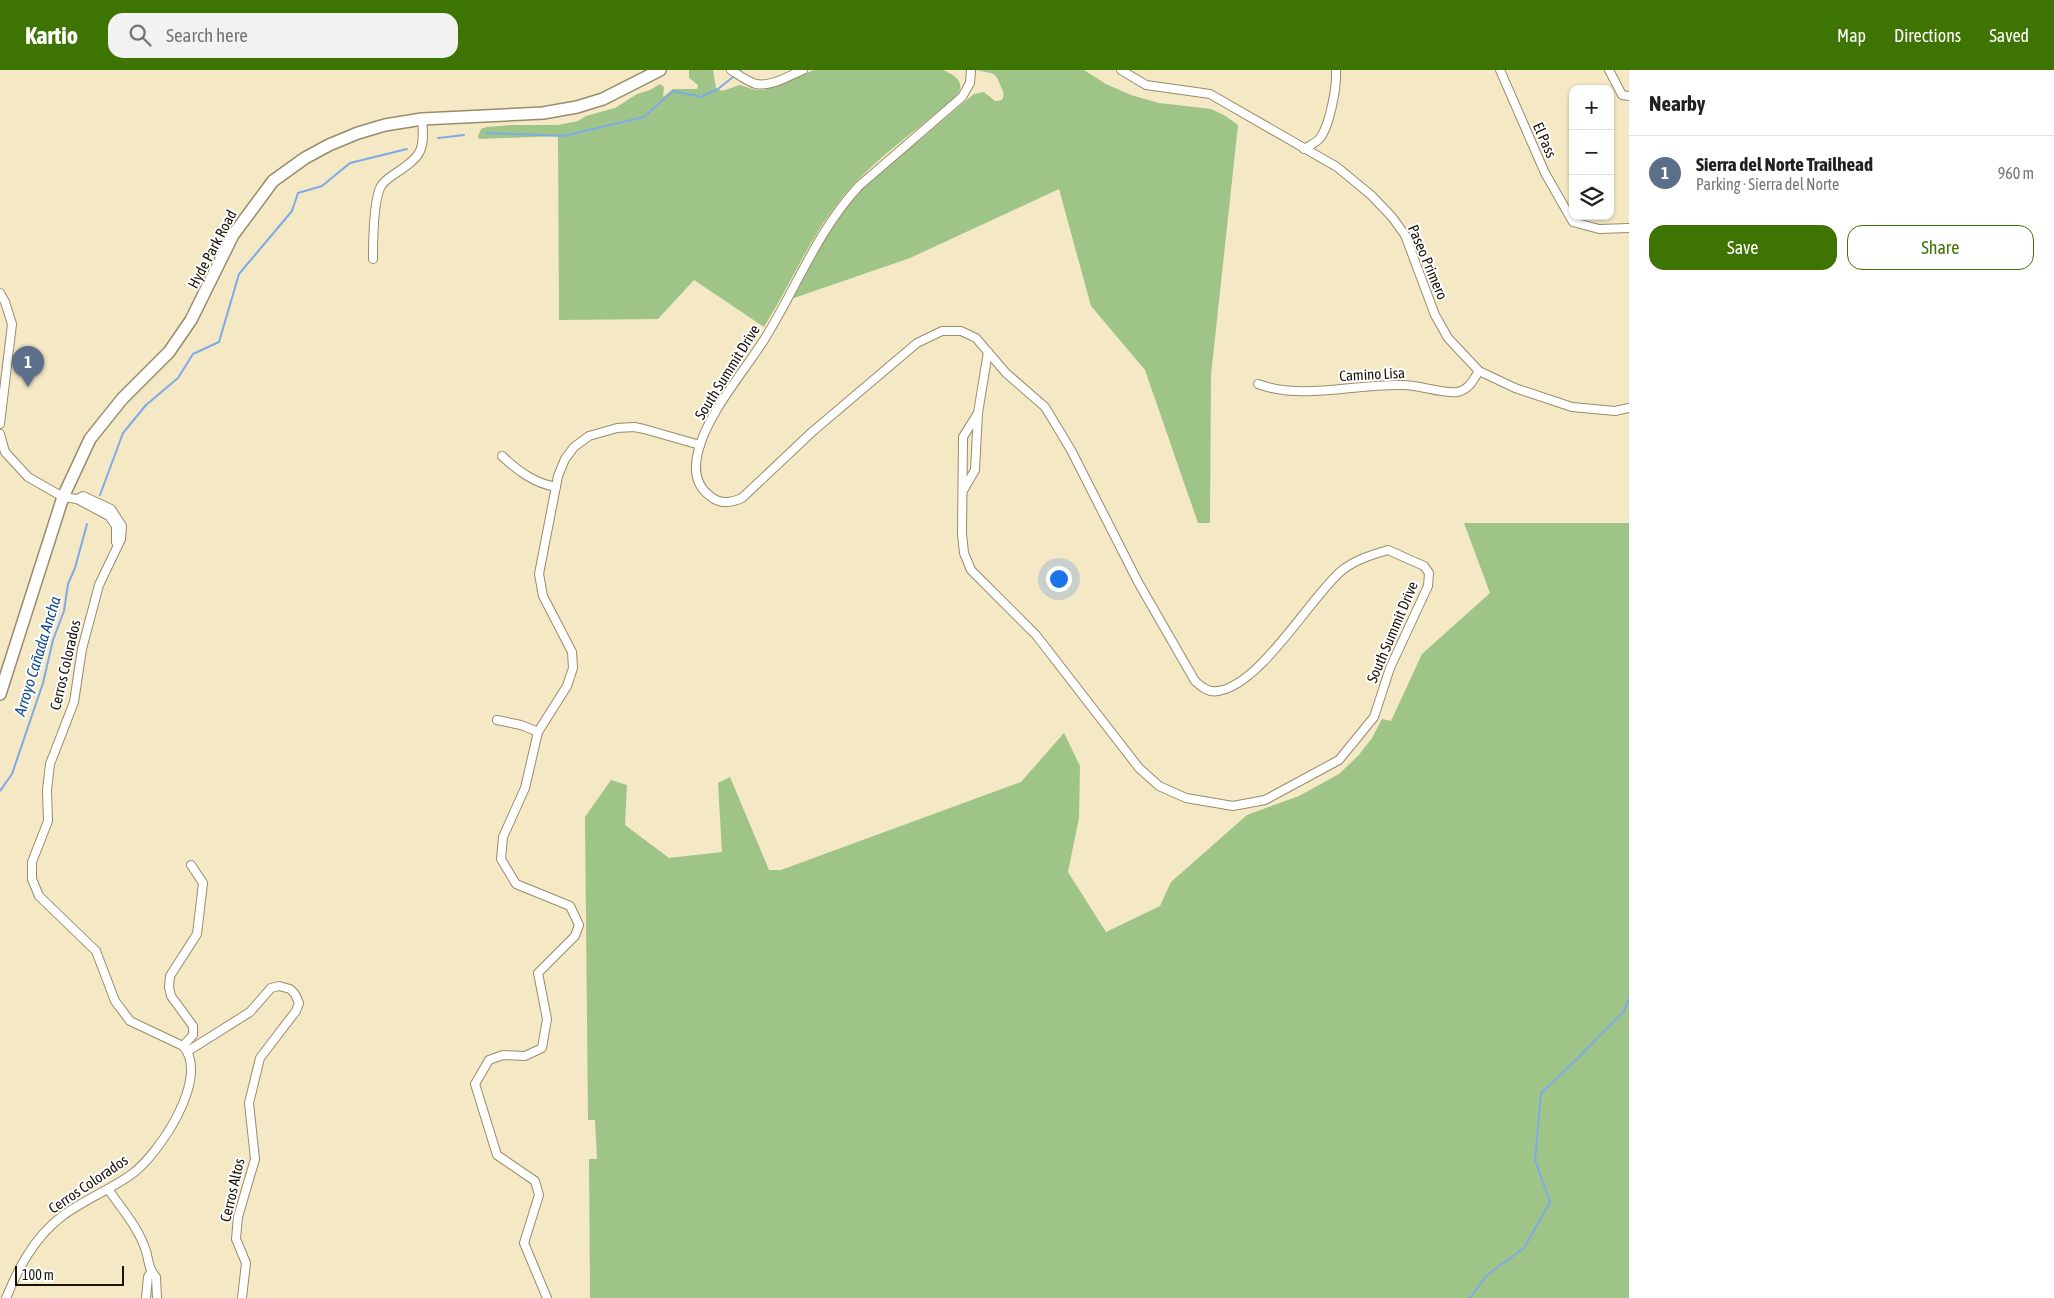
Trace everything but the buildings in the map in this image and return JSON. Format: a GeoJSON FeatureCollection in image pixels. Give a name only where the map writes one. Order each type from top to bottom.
{"type":"FeatureCollection","features":[{"type":"Feature","properties":{"kind":"main road","name":"Hyde Park Road"},"geometry":{"type":"LineString","coordinates":[[0,694],[62,497],[90,439],[122,399],[169,352],[191,320],[233,235],[273,181],[305,158],[343,139],[385,125],[422,119],[543,113],[577,107],[603,99],[660,70]]}},
{"type":"Feature","properties":{"kind":"street"},"geometry":{"type":"LineString","coordinates":[[731,70],[751,82],[762,84],[774,82],[804,70]]}},
{"type":"Feature","properties":{"kind":"street","name":"South Summit Drive"},"geometry":{"type":"LineString","coordinates":[[971,70],[970,83],[957,103],[874,173],[844,202],[834,215],[762,342],[730,390],[700,445],[696,468],[700,485],[707,494],[718,501],[736,501],[747,494],[818,426],[917,343],[942,331],[961,331],[976,338],[1006,373],[1045,406],[1071,450],[1138,582],[1195,680],[1205,690],[1217,692],[1235,686],[1268,657],[1340,572],[1358,560],[1388,550],[1424,566],[1429,573],[1428,586],[1390,668],[1374,717],[1339,760],[1265,800],[1233,806],[1186,798],[1159,786],[1139,768],[1036,635],[972,570],[964,553],[962,534],[963,438],[978,413]]}},
{"type":"Feature","properties":{"kind":"street","name":"Paseo Primero"},"geometry":{"type":"LineString","coordinates":[[1121,70],[1146,85],[1210,94],[1337,167],[1371,195],[1406,235],[1435,314],[1448,338],[1479,371],[1515,388],[1572,408],[1615,412],[1629,408]]}},
{"type":"Feature","properties":{"kind":"street"},"geometry":{"type":"LineString","coordinates":[[1304,149],[1320,138],[1330,114],[1335,90],[1336,70]]}},
{"type":"Feature","properties":{"kind":"street","name":"El Pass"},"geometry":{"type":"LineString","coordinates":[[1500,70],[1545,173],[1573,222],[1599,229],[1629,228]]}},
{"type":"Feature","properties":{"kind":"street"},"geometry":{"type":"LineString","coordinates":[[1609,70],[1622,95],[1629,96]]}},
{"type":"Feature","properties":{"kind":"street"},"geometry":{"type":"LineString","coordinates":[[373,259],[378,194],[386,180],[412,162],[419,154],[423,142],[422,119]]}},
{"type":"Feature","properties":{"kind":"street"},"geometry":{"type":"LineString","coordinates":[[0,294],[12,324],[0,424]]}},
{"type":"Feature","properties":{"kind":"street","name":"South Summit Drive"},"geometry":{"type":"LineString","coordinates":[[963,490],[975,470],[978,413],[988,352]]}},
{"type":"Feature","properties":{"kind":"street","name":"Camino Lisa"},"geometry":{"type":"LineString","coordinates":[[1258,384],[1272,389],[1319,391],[1404,385],[1457,392],[1469,386],[1479,371]]}},
{"type":"Feature","properties":{"kind":"street"},"geometry":{"type":"LineString","coordinates":[[547,1298],[524,1243],[539,1195],[535,1181],[497,1155],[475,1084],[489,1060],[503,1055],[525,1056],[542,1048],[547,1019],[538,973],[575,936],[579,925],[570,906],[516,884],[501,859],[503,836],[525,788],[538,732],[568,686],[573,668],[572,652],[543,596],[539,574],[556,487],[562,467],[574,447],[589,436],[606,430],[634,427],[700,445]]}},
{"type":"Feature","properties":{"kind":"street"},"geometry":{"type":"LineString","coordinates":[[0,434],[5,452],[28,477],[62,497]]}},
{"type":"Feature","properties":{"kind":"street"},"geometry":{"type":"LineString","coordinates":[[502,456],[518,471],[545,485],[556,487]]}},
{"type":"Feature","properties":{"kind":"street","name":"Cerros Colorados"},"geometry":{"type":"LineString","coordinates":[[6,1298],[19,1267],[37,1240],[60,1217],[134,1173],[159,1145],[182,1109],[192,1073],[186,1049],[130,1021],[115,1001],[96,950],[39,896],[32,879],[32,862],[48,821],[47,790],[50,764],[74,702],[82,649],[100,585],[116,549],[116,526],[109,516],[77,499],[62,497]]}},
{"type":"Feature","properties":{"kind":"street"},"geometry":{"type":"LineString","coordinates":[[497,720],[521,725],[538,732]]}},
{"type":"Feature","properties":{"kind":"street"},"geometry":{"type":"LineString","coordinates":[[186,1049],[193,1035],[193,1026],[171,996],[169,986],[170,976],[197,934],[203,882],[191,865]]}},
{"type":"Feature","properties":{"kind":"street","name":"Cerros Altos"},"geometry":{"type":"LineString","coordinates":[[186,1049],[250,1012],[271,988],[279,986],[290,989],[295,994],[299,1003],[296,1011],[260,1058],[249,1103],[255,1159],[238,1216],[236,1239],[246,1263],[242,1298]]}},
{"type":"Feature","properties":{"kind":"street"},"geometry":{"type":"LineString","coordinates":[[108,1189],[138,1234],[146,1250],[151,1272],[156,1276],[157,1298]]}},
{"type":"Feature","properties":{"kind":"street"},"geometry":{"type":"LineString","coordinates":[[146,1298],[148,1277],[151,1272]]}},
{"type":"Feature","properties":{"kind":"green space"},"geometry":{"type":"Polygon","coordinates":[[[689,70],[713,70],[716,88],[722,91],[740,85],[756,90],[764,90],[814,70],[943,70],[952,74],[958,80],[960,87],[956,96],[881,158],[840,200],[809,246],[764,327],[694,280],[658,319],[559,320],[558,136],[479,139],[478,136],[481,129],[512,125],[558,125],[578,121],[586,116],[615,108],[637,94],[650,90],[660,84],[664,87],[663,97],[673,89],[697,89],[698,85],[689,78],[689,70]]]}},
{"type":"Feature","properties":{"kind":"green space"},"geometry":{"type":"Polygon","coordinates":[[[976,70],[1084,70],[1106,84],[1131,95],[1159,103],[1211,109],[1238,125],[1211,375],[1210,523],[1198,523],[1145,370],[1091,306],[1059,189],[910,258],[791,299],[832,227],[863,188],[974,94],[984,92],[995,101],[1002,100],[1003,92],[996,76],[976,70]]]}},
{"type":"Feature","properties":{"kind":"green space"},"geometry":{"type":"Polygon","coordinates":[[[1464,523],[1629,523],[1629,1298],[590,1298],[589,1159],[597,1159],[595,1120],[588,1120],[585,817],[611,780],[627,785],[625,825],[669,858],[722,852],[718,783],[730,777],[769,870],[781,870],[1021,782],[1064,733],[1080,766],[1079,818],[1068,872],[1106,932],[1160,906],[1171,882],[1247,815],[1299,796],[1339,774],[1358,756],[1372,738],[1382,719],[1391,721],[1422,654],[1490,593],[1464,523]]]}},
{"type":"Feature","properties":{"kind":"waterway","name":"Arroyo Cañada Ancha"},"geometry":{"type":"LineString","coordinates":[[486,133],[563,136],[644,117],[673,91],[701,97],[718,89],[733,77]]}},
{"type":"Feature","properties":{"kind":"waterway","name":"Arroyo Cañada Ancha"},"geometry":{"type":"LineString","coordinates":[[438,138],[464,135]]}},
{"type":"Feature","properties":{"kind":"waterway","name":"Arroyo Cañada Ancha"},"geometry":{"type":"LineString","coordinates":[[100,495],[123,433],[146,405],[178,378],[193,354],[219,342],[239,274],[292,211],[298,193],[322,186],[350,163],[407,149]]}},
{"type":"Feature","properties":{"kind":"waterway","name":"Arroyo Cañada Ancha"},"geometry":{"type":"LineString","coordinates":[[0,791],[12,774],[43,683],[53,640],[64,611],[68,584],[75,568],[87,524]]}},
{"type":"Feature","properties":{"kind":"waterway"},"geometry":{"type":"LineString","coordinates":[[1470,1298],[1486,1276],[1524,1248],[1550,1202],[1535,1160],[1541,1093],[1624,1011],[1629,999]]}},
{"type":"Feature","properties":{"kind":"place","name":"Sierra del Norte Trailhead"},"geometry":{"type":"Point","coordinates":[28,387]}}]}
